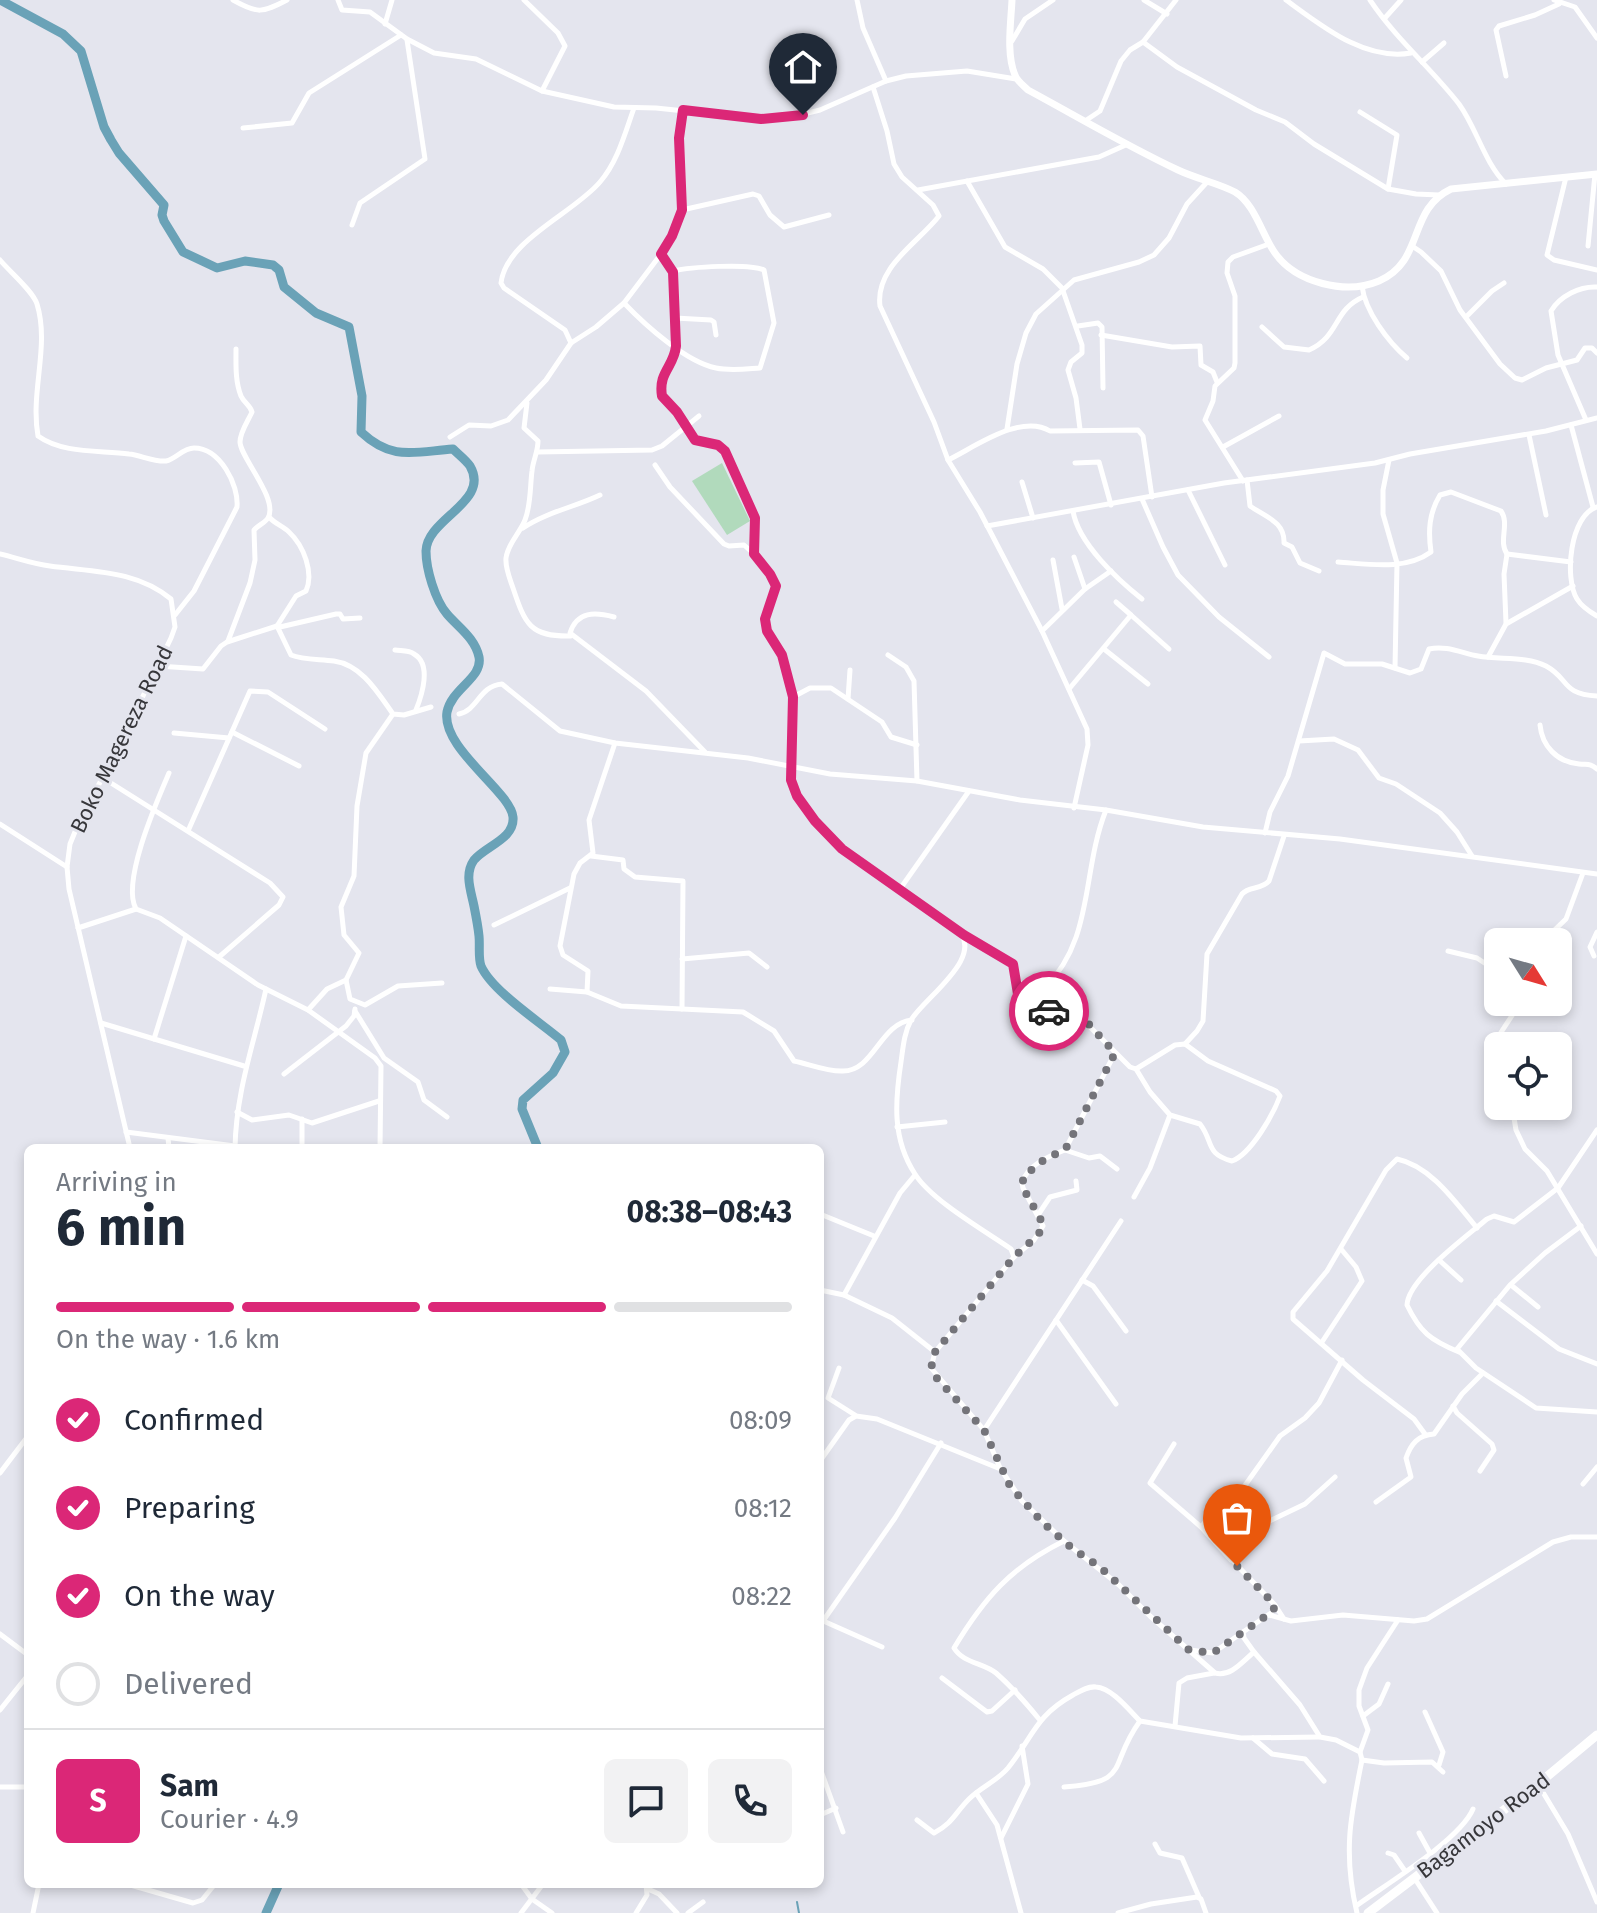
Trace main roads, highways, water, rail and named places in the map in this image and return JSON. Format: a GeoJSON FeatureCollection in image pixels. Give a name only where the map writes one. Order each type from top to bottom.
{"type":"FeatureCollection","features":[{"type":"Feature","properties":{"kind":"highway","name":"Bagamoyo Road"},"geometry":{"type":"LineString","coordinates":[[1368,1913],[1410,1875],[1538,1784],[1597,1735]]}},
{"type":"Feature","properties":{"kind":"waterway"},"geometry":{"type":"LineString","coordinates":[[0,0],[63,34],[81,51],[104,127],[119,153],[164,205],[164,221],[183,252],[217,268],[245,261],[273,265],[279,270],[284,287],[316,313],[349,327],[362,396],[361,432],[393,451],[414,453],[453,449],[470,466],[474,479],[472,490],[429,539],[426,558],[439,601],[470,638],[479,657],[476,671],[450,704],[448,726],[454,740],[501,795],[513,817],[509,831],[479,855],[469,871],[479,932],[480,963],[495,986],[561,1040],[565,1052],[553,1073],[523,1100],[522,1109],[536,1144]]}},
{"type":"Feature","properties":{"kind":"waterway"},"geometry":{"type":"LineString","coordinates":[[266,1913],[277,1888]]}},
{"type":"Feature","properties":{"kind":"waterway"},"geometry":{"type":"LineString","coordinates":[[797,1902],[799,1913]]}}]}
